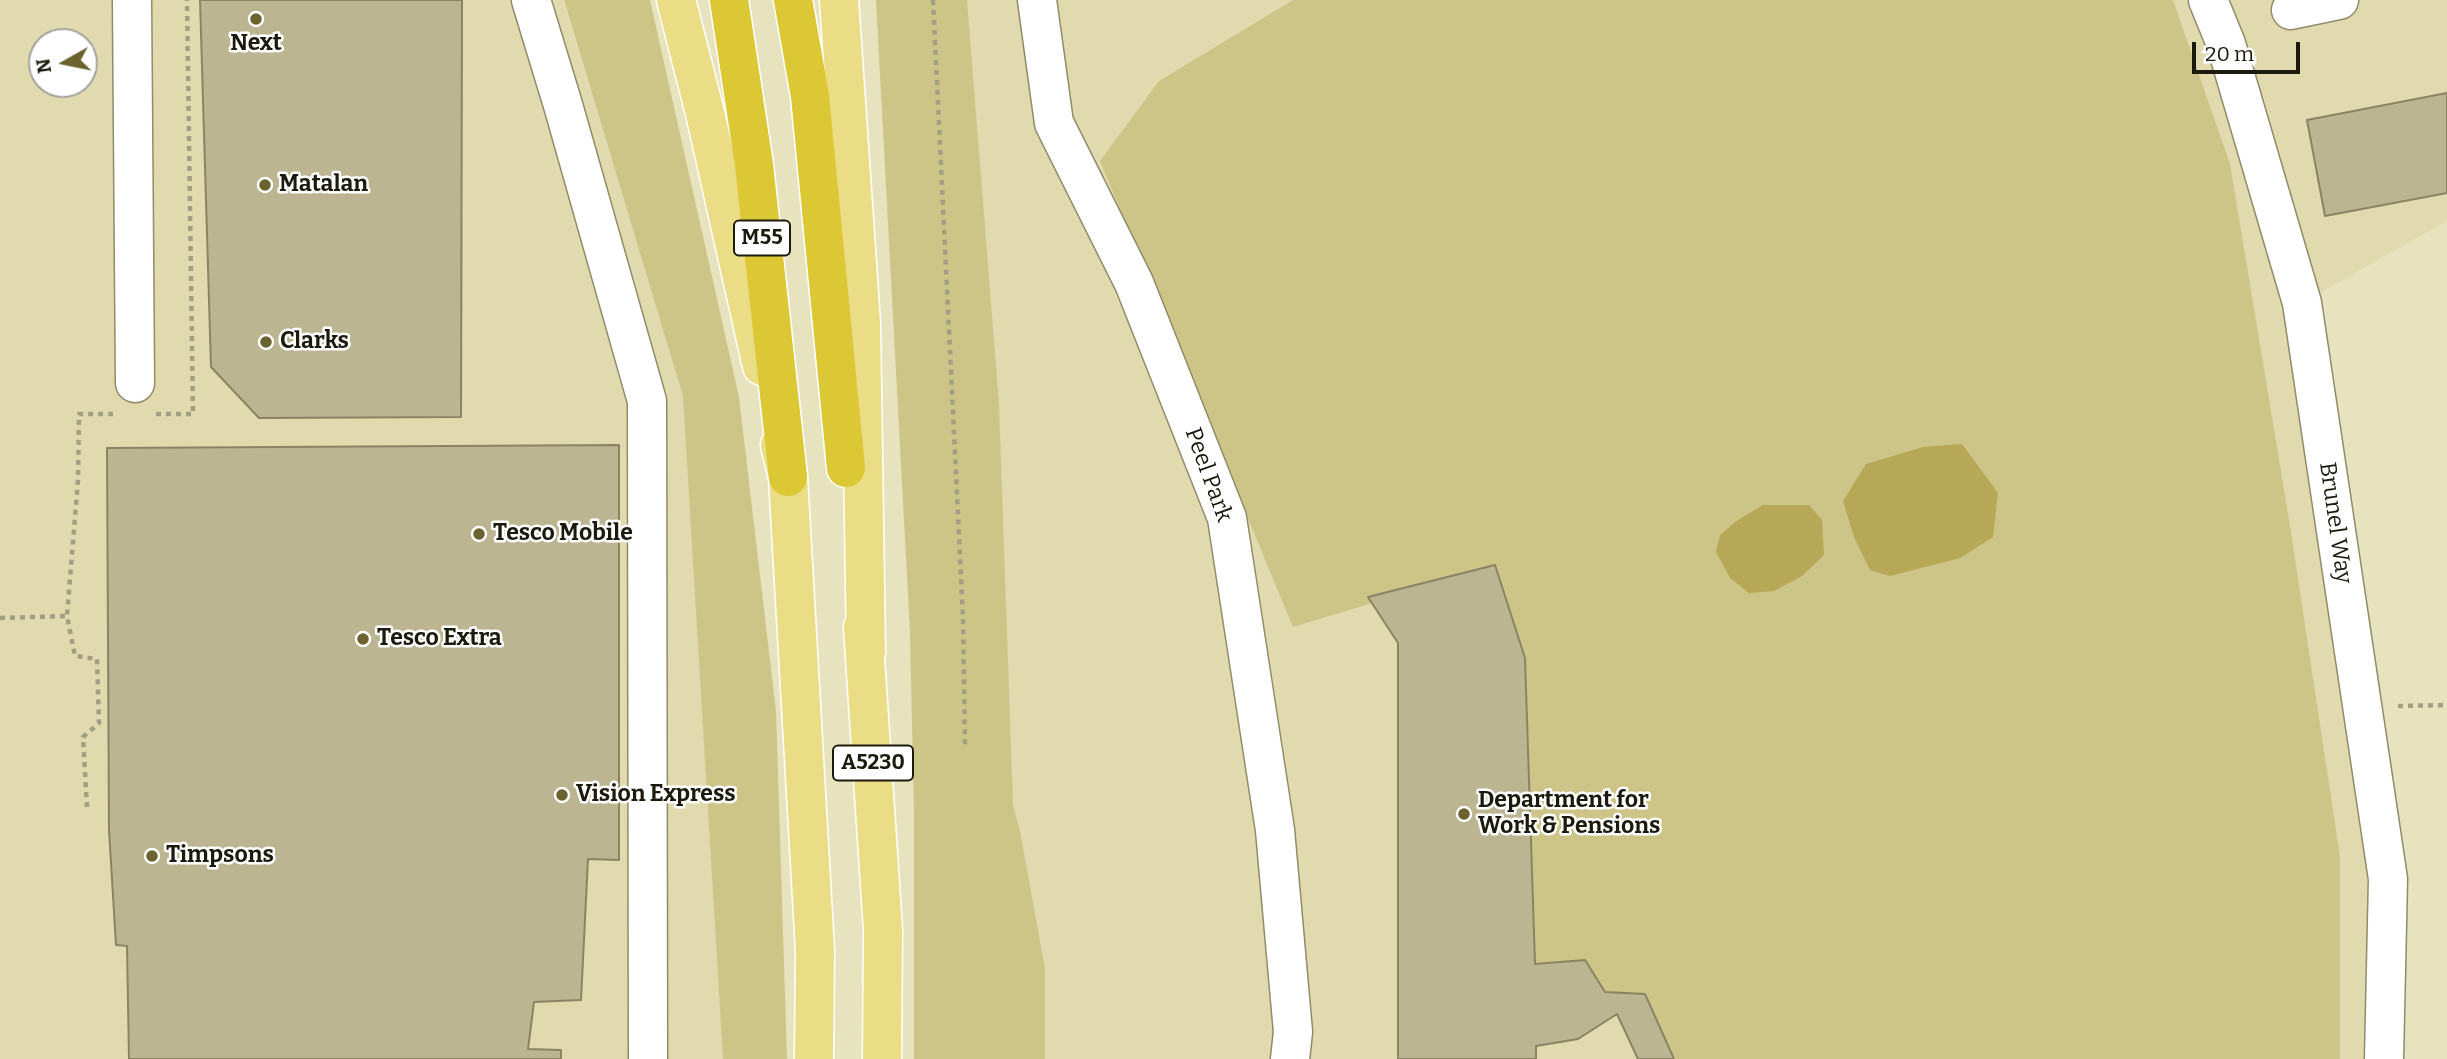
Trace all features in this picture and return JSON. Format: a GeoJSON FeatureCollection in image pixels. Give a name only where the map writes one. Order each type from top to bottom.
{"type":"FeatureCollection","features":[{"type":"Feature","properties":{"kind":"highway","name":"M55"},"geometry":{"type":"LineString","coordinates":[[729,0],[754,165],[788,477]]}},
{"type":"Feature","properties":{"kind":"highway","name":"M55"},"geometry":{"type":"LineString","coordinates":[[793,0],[810,96],[846,468]]}},
{"type":"Feature","properties":{"kind":"main road"},"geometry":{"type":"LineString","coordinates":[[676,0],[705,113],[788,477]]}},
{"type":"Feature","properties":{"kind":"main road"},"geometry":{"type":"LineString","coordinates":[[839,0],[862,323],[866,652]]}},
{"type":"Feature","properties":{"kind":"main road","name":"A5230"},"geometry":{"type":"LineString","coordinates":[[846,468],[866,652],[883,930],[882,1059]]}},
{"type":"Feature","properties":{"kind":"main road","name":"A5230"},"geometry":{"type":"LineString","coordinates":[[788,477],[815,951],[814,1059]]}},
{"type":"Feature","properties":{"kind":"street"},"geometry":{"type":"LineString","coordinates":[[132,0],[135,383]]}},
{"type":"Feature","properties":{"kind":"street"},"geometry":{"type":"LineString","coordinates":[[531,0],[647,401],[648,1059]]}},
{"type":"Feature","properties":{"kind":"street","name":"Peel Park"},"geometry":{"type":"LineString","coordinates":[[1037,0],[1054,123],[1134,283],[1227,518],[1275,830],[1293,1032],[1290,1059]]}},
{"type":"Feature","properties":{"kind":"street","name":"Brunel Way"},"geometry":{"type":"LineString","coordinates":[[2208,0],[2226,44],[2302,303],[2388,879],[2384,1059]]}},
{"type":"Feature","properties":{"kind":"street"},"geometry":{"type":"LineString","coordinates":[[2291,10],[2339,0]]}},
{"type":"Feature","properties":{"kind":"path"},"geometry":{"type":"LineString","coordinates":[[187,0],[193,414]]}},
{"type":"Feature","properties":{"kind":"path"},"geometry":{"type":"LineString","coordinates":[[933,0],[963,618],[965,746]]}},
{"type":"Feature","properties":{"kind":"path"},"geometry":{"type":"LineString","coordinates":[[79,414],[78,480],[67,616],[75,656],[97,659],[99,723],[83,737],[87,807]]}},
{"type":"Feature","properties":{"kind":"path"},"geometry":{"type":"LineString","coordinates":[[0,618],[67,616]]}},
{"type":"Feature","properties":{"kind":"path"},"geometry":{"type":"LineString","coordinates":[[2362,708],[2447,705]]}},
{"type":"Feature","properties":{"kind":"shaded area"},"geometry":{"type":"Polygon","coordinates":[[[0,0],[563,0],[684,396],[723,1059],[0,1059],[0,0]]]}},
{"type":"Feature","properties":{"kind":"shaded area"},"geometry":{"type":"Polygon","coordinates":[[[564,0],[650,0],[739,397],[776,711],[787,1059],[723,1059],[683,396],[564,0]]]}},
{"type":"Feature","properties":{"kind":"shaded area"},"geometry":{"type":"Polygon","coordinates":[[[876,0],[2447,0],[2447,221],[2302,303],[2388,879],[2384,1059],[914,1059],[914,813],[910,631],[876,0]]]}},
{"type":"Feature","properties":{"kind":"shaded area"},"geometry":{"type":"Polygon","coordinates":[[[876,0],[967,0],[999,404],[1013,805],[1045,969],[1045,1059],[914,1059],[914,813],[910,631],[876,0]]]}},
{"type":"Feature","properties":{"kind":"shaded area"},"geometry":{"type":"Polygon","coordinates":[[[1293,0],[2173,0],[2230,164],[2291,532],[2340,857],[2340,1059],[1674,1059],[1645,994],[1605,992],[1585,960],[1535,964],[1526,668],[1495,566],[1293,627],[1100,161],[1159,81],[1293,0]]]}},
{"type":"Feature","properties":{"kind":"shaded area"},"geometry":{"type":"Polygon","coordinates":[[[1962,444],[1998,493],[1993,537],[1960,558],[1890,576],[1870,570],[1854,537],[1843,501],[1866,464],[1923,447],[1962,444]]]}},
{"type":"Feature","properties":{"kind":"shaded area"},"geometry":{"type":"Polygon","coordinates":[[[1763,505],[1809,505],[1822,520],[1824,555],[1802,576],[1774,591],[1749,593],[1730,578],[1716,552],[1720,535],[1763,505]]]}},
{"type":"Feature","properties":{"kind":"building"},"geometry":{"type":"Polygon","coordinates":[[[200,0],[462,0],[461,417],[259,418],[211,367],[200,0]]]}},
{"type":"Feature","properties":{"kind":"building"},"geometry":{"type":"Polygon","coordinates":[[[2447,93],[2447,193],[2325,216],[2307,120],[2447,93]]]}},
{"type":"Feature","properties":{"kind":"building","name":"Tesco Extra"},"geometry":{"type":"Polygon","coordinates":[[[619,445],[619,860],[588,859],[581,1000],[534,1002],[528,1049],[561,1050],[561,1059],[129,1059],[127,946],[116,945],[109,830],[107,448],[619,445]]]}},
{"type":"Feature","properties":{"kind":"building","name":"Department for Work & Pensions"},"geometry":{"type":"Polygon","coordinates":[[[1495,565],[1525,658],[1535,964],[1585,960],[1605,992],[1645,994],[1674,1059],[1638,1059],[1617,1014],[1578,1039],[1536,1046],[1536,1059],[1398,1059],[1398,643],[1368,597],[1495,565]]]}},
{"type":"Feature","properties":{"kind":"place","name":"Next"},"geometry":{"type":"Point","coordinates":[256,19]}},
{"type":"Feature","properties":{"kind":"place","name":"Matalan"},"geometry":{"type":"Point","coordinates":[265,185]}},
{"type":"Feature","properties":{"kind":"place","name":"Clarks"},"geometry":{"type":"Point","coordinates":[266,342]}},
{"type":"Feature","properties":{"kind":"place","name":"Tesco Mobile"},"geometry":{"type":"Point","coordinates":[479,534]}},
{"type":"Feature","properties":{"kind":"place","name":"Tesco Extra"},"geometry":{"type":"Point","coordinates":[363,639]}},
{"type":"Feature","properties":{"kind":"place","name":"Vision Express"},"geometry":{"type":"Point","coordinates":[562,795]}},
{"type":"Feature","properties":{"kind":"place","name":"Department for Work & Pensions"},"geometry":{"type":"Point","coordinates":[1464,814]}},
{"type":"Feature","properties":{"kind":"place","name":"Timpsons"},"geometry":{"type":"Point","coordinates":[152,856]}}]}
